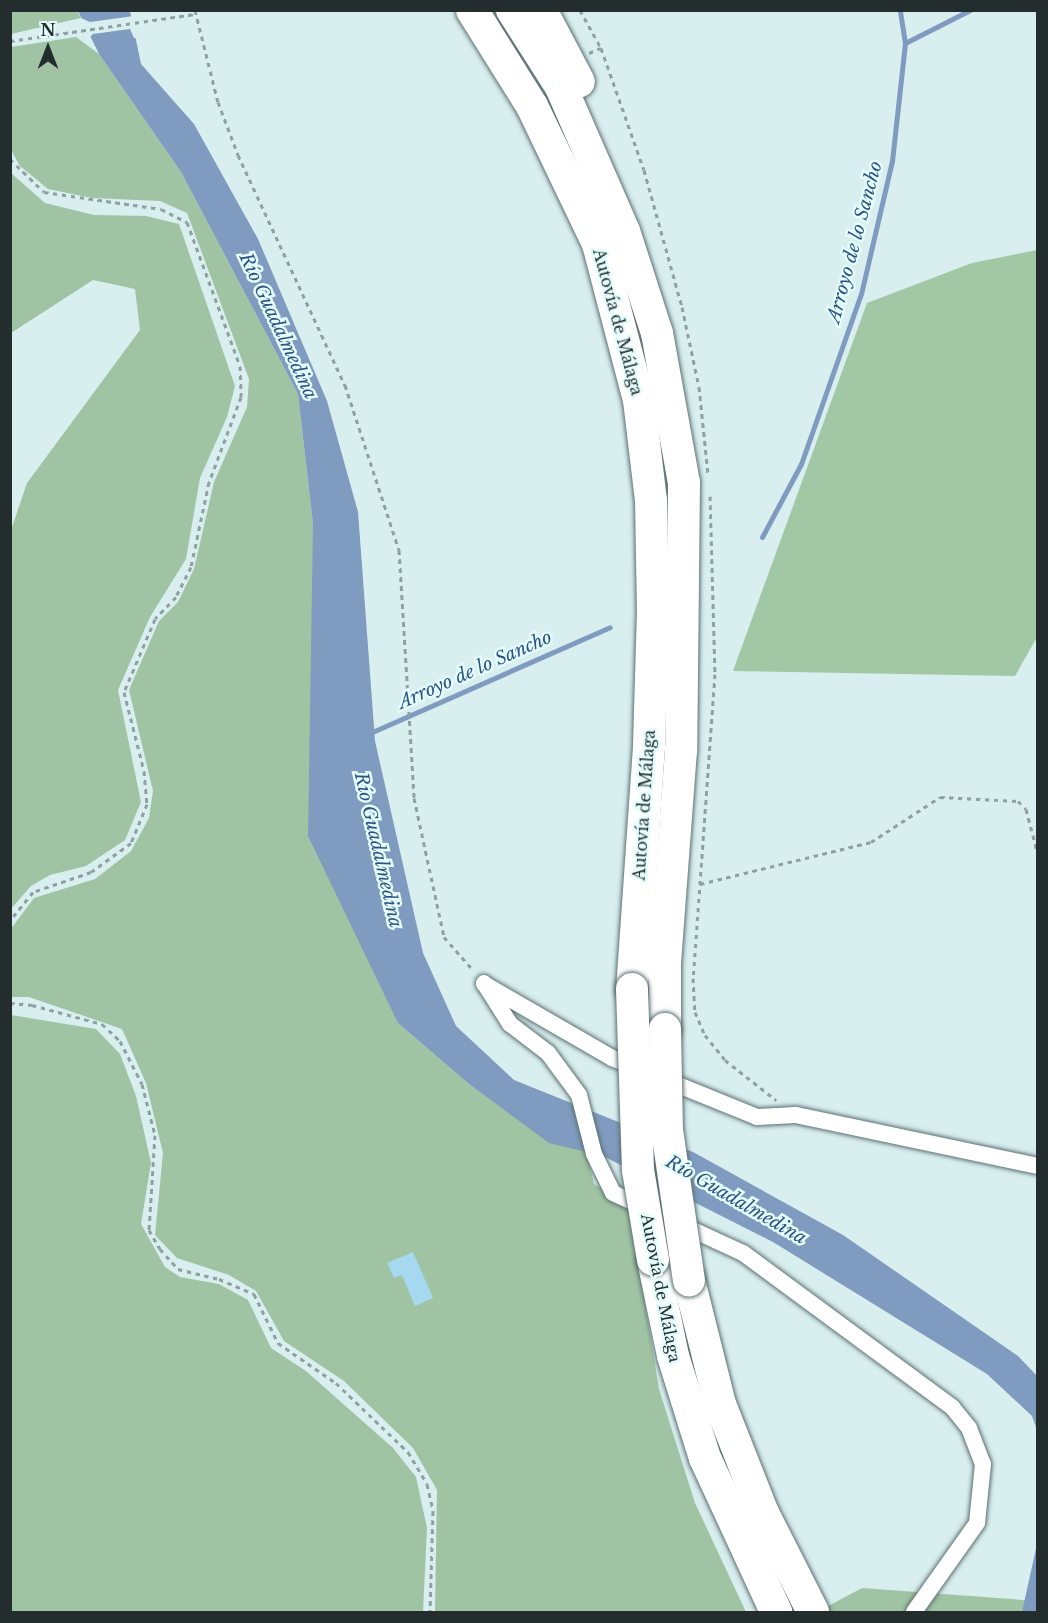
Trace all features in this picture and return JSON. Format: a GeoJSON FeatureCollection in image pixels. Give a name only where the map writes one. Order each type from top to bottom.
{"type":"FeatureCollection","features":[{"type":"Feature","properties":{"kind":"highway"},"geometry":{"type":"LineString","coordinates":[[454,10],[564,171]]}},
{"type":"Feature","properties":{"kind":"highway","name":"Autovía de Málaga"},"geometry":{"type":"LineString","coordinates":[[472,10],[532,106],[598,244],[621,321],[639,400],[651,500],[649,747],[632,989],[638,1170],[653,1260],[673,1356],[705,1458],[777,1612]]}},
{"type":"Feature","properties":{"kind":"highway","name":"Autovía de Málaga"},"geometry":{"type":"LineString","coordinates":[[512,10],[561,87],[589,146],[642,284],[657,333],[684,483],[681,750],[665,965],[668,1130],[689,1280],[720,1404],[763,1513],[813,1612]]}},
{"type":"Feature","properties":{"kind":"highway"},"geometry":{"type":"LineString","coordinates":[[542,10],[570,62],[633,208],[642,242],[642,284]]}},
{"type":"Feature","properties":{"kind":"street"},"geometry":{"type":"LineString","coordinates":[[484,983],[510,1024],[548,1053],[579,1095],[594,1154],[613,1193],[743,1253],[952,1407],[969,1428],[983,1464],[977,1523],[914,1612]]}},
{"type":"Feature","properties":{"kind":"street"},"geometry":{"type":"LineString","coordinates":[[484,983],[612,1058],[757,1117],[796,1115],[1038,1166]]}},
{"type":"Feature","properties":{"kind":"path"},"geometry":{"type":"LineString","coordinates":[[169,10],[172,15]]}},
{"type":"Feature","properties":{"kind":"path"},"geometry":{"type":"LineString","coordinates":[[580,10],[601,48]]}},
{"type":"Feature","properties":{"kind":"path"},"geometry":{"type":"LineString","coordinates":[[10,41],[195,12],[218,102],[238,155],[345,385],[399,550],[414,798],[444,937],[484,983]]}},
{"type":"Feature","properties":{"kind":"path"},"geometry":{"type":"LineString","coordinates":[[10,159],[44,192],[161,209],[187,222],[240,366],[241,397],[209,482],[191,567],[176,597],[155,619],[124,692],[144,771],[147,804],[131,843],[91,872],[33,892],[10,920]]}},
{"type":"Feature","properties":{"kind":"path"},"geometry":{"type":"LineString","coordinates":[[796,1115],[725,1060],[705,1035],[695,1012],[693,978],[700,884],[871,842],[940,797],[1018,801],[1026,808],[1038,855]]}},
{"type":"Feature","properties":{"kind":"path"},"geometry":{"type":"LineString","coordinates":[[10,1003],[32,1005],[102,1024],[120,1041],[141,1084],[155,1136],[149,1230],[160,1249],[178,1269],[219,1279],[254,1294],[278,1343],[336,1383],[408,1452],[427,1484],[433,1511],[430,1612]]}},
{"type":"Feature","properties":{"kind":"green space"},"geometry":{"type":"Polygon","coordinates":[[[10,11],[77,11],[81,18],[11,34],[10,11]]]}},
{"type":"Feature","properties":{"kind":"green space"},"geometry":{"type":"Polygon","coordinates":[[[76,37],[99,54],[181,172],[298,394],[313,524],[398,1023],[469,1084],[549,1142],[586,1151],[594,1184],[629,1205],[659,1389],[695,1503],[746,1612],[435,1612],[437,1490],[413,1448],[344,1381],[284,1341],[256,1291],[229,1275],[177,1258],[155,1235],[163,1153],[146,1083],[122,1029],[29,997],[11,997],[10,930],[34,898],[95,879],[131,851],[149,818],[153,791],[129,690],[159,621],[178,602],[194,569],[214,482],[247,407],[249,379],[187,213],[160,201],[92,198],[48,189],[20,166],[11,150],[11,47],[76,37]]]}},
{"type":"Feature","properties":{"kind":"green space"},"geometry":{"type":"Polygon","coordinates":[[[11,173],[45,203],[94,215],[146,216],[179,224],[235,386],[227,417],[200,478],[186,559],[150,617],[118,690],[141,802],[125,840],[86,866],[50,875],[31,886],[11,909],[11,530],[27,483],[140,330],[135,289],[93,280],[11,333],[11,173]]]}},
{"type":"Feature","properties":{"kind":"green space"},"geometry":{"type":"Polygon","coordinates":[[[1037,250],[1037,637],[1015,676],[733,671],[867,303],[972,263],[1037,250]]]}},
{"type":"Feature","properties":{"kind":"green space"},"geometry":{"type":"Polygon","coordinates":[[[11,1015],[96,1029],[120,1054],[136,1096],[151,1163],[141,1224],[165,1267],[180,1277],[219,1284],[248,1300],[271,1348],[306,1371],[393,1448],[416,1477],[427,1528],[423,1612],[11,1612],[11,1015]]]}},
{"type":"Feature","properties":{"kind":"green space"},"geometry":{"type":"Polygon","coordinates":[[[862,1588],[1037,1601],[1035,1612],[817,1612],[862,1588]]]}},
{"type":"Feature","properties":{"kind":"water","name":"Río Guadalmedina"},"geometry":{"type":"Polygon","coordinates":[[[78,11],[130,11],[141,64],[194,124],[258,239],[327,401],[358,512],[375,741],[423,953],[456,1026],[514,1080],[693,1152],[843,1235],[1018,1356],[1037,1376],[1037,1430],[1032,1416],[987,1374],[773,1242],[603,1156],[549,1143],[469,1084],[398,1023],[308,836],[313,524],[298,394],[181,172],[99,54],[78,11]]]}},
{"type":"Feature","properties":{"kind":"water"},"geometry":{"type":"Polygon","coordinates":[[[1037,1544],[1037,1612],[1022,1612],[1037,1544]]]}},
{"type":"Feature","properties":{"kind":"pier"},"geometry":{"type":"Polygon","coordinates":[[[134,16],[139,38],[134,38],[130,29],[93,34],[89,38],[81,18],[90,22],[134,16]]]}},
{"type":"Feature","properties":{"kind":"building"},"geometry":{"type":"Polygon","coordinates":[[[413,1252],[433,1298],[415,1306],[402,1275],[394,1278],[387,1263],[413,1252]]]}},
{"type":"Feature","properties":{"kind":"waterway","name":"Arroyo de lo Sancho"},"geometry":{"type":"LineString","coordinates":[[762,537],[801,464],[861,294],[892,161],[905,43],[900,10]]}},
{"type":"Feature","properties":{"kind":"waterway"},"geometry":{"type":"LineString","coordinates":[[905,43],[970,10]]}},
{"type":"Feature","properties":{"kind":"waterway","name":"Arroyo de lo Sancho"},"geometry":{"type":"LineString","coordinates":[[370,733],[610,627]]}}]}
